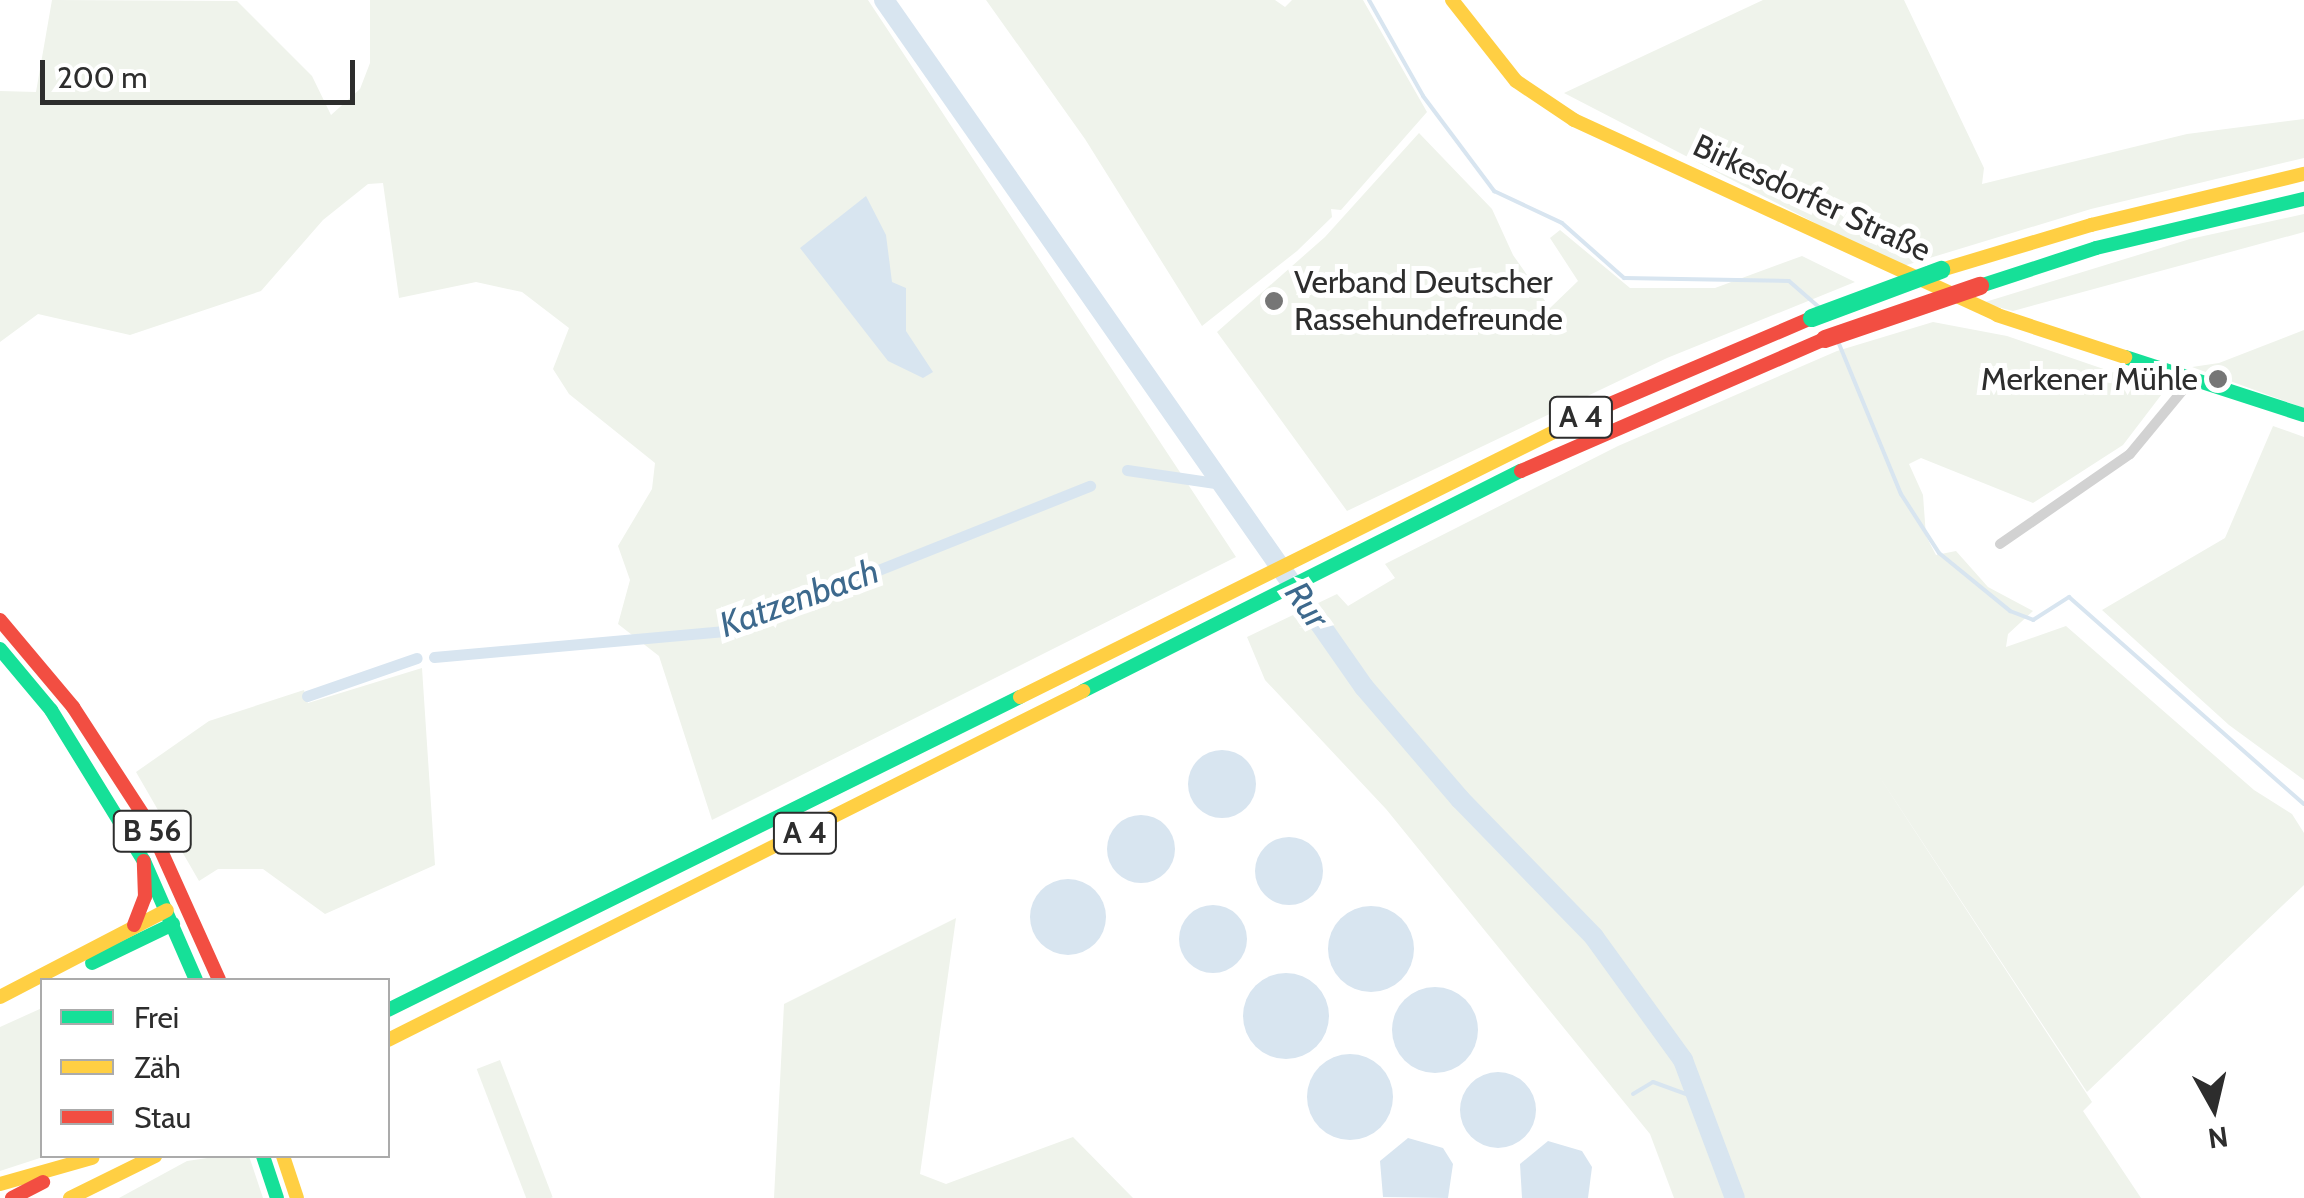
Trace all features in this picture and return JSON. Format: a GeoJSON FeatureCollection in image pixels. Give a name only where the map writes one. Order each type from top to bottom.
{"type":"FeatureCollection","features":[{"type":"Feature","properties":{"kind":"main road","name":"Birkesdorfer Straße"},"geometry":{"type":"LineString","coordinates":[[1452,0],[1516,81],[1574,120],[1996,314],[2304,415]]}},
{"type":"Feature","properties":{"kind":"main road","name":"A 4"},"geometry":{"type":"LineString","coordinates":[[390,1009],[1658,380],[1941,270],[2091,224],[2304,174]]}},
{"type":"Feature","properties":{"kind":"main road","name":"A 4"},"geometry":{"type":"LineString","coordinates":[[390,1039],[1543,460],[1825,339],[2096,248],[2304,199]]}},
{"type":"Feature","properties":{"kind":"main road","name":"B 56"},"geometry":{"type":"LineString","coordinates":[[0,620],[112,765],[189,908],[219,978]]}},
{"type":"Feature","properties":{"kind":"main road","name":"B 56"},"geometry":{"type":"LineString","coordinates":[[0,648],[51,710],[144,861],[195,978]]}},
{"type":"Feature","properties":{"kind":"main road"},"geometry":{"type":"LineString","coordinates":[[134,925],[144,904],[144,861]]}},
{"type":"Feature","properties":{"kind":"main road","name":"B 56"},"geometry":{"type":"LineString","coordinates":[[170,917],[189,908]]}},
{"type":"Feature","properties":{"kind":"main road"},"geometry":{"type":"LineString","coordinates":[[0,996],[134,925],[170,917]]}},
{"type":"Feature","properties":{"kind":"main road"},"geometry":{"type":"LineString","coordinates":[[60,978],[170,917]]}},
{"type":"Feature","properties":{"kind":"main road"},"geometry":{"type":"LineString","coordinates":[[0,1008],[40,988]]}},
{"type":"Feature","properties":{"kind":"main road"},"geometry":{"type":"LineString","coordinates":[[0,1184],[87,1158]]}},
{"type":"Feature","properties":{"kind":"main road"},"geometry":{"type":"LineString","coordinates":[[12,1198],[90,1158]]}},
{"type":"Feature","properties":{"kind":"main road"},"geometry":{"type":"LineString","coordinates":[[75,1196],[151,1158]]}},
{"type":"Feature","properties":{"kind":"main road"},"geometry":{"type":"LineString","coordinates":[[265,1158],[278,1198]]}},
{"type":"Feature","properties":{"kind":"main road"},"geometry":{"type":"LineString","coordinates":[[283,1158],[296,1198]]}},
{"type":"Feature","properties":{"kind":"street"},"geometry":{"type":"LineString","coordinates":[[2000,544],[2130,454],[2192,378]]}},
{"type":"Feature","properties":{"kind":"shaded area"},"geometry":{"type":"Polygon","coordinates":[[[52,0],[237,1],[312,76],[331,115],[360,89],[370,63],[370,0],[868,0],[1236,557],[712,820],[659,656],[618,624],[630,580],[618,546],[652,489],[655,463],[569,394],[553,369],[569,328],[522,292],[476,282],[399,298],[383,183],[368,184],[323,220],[261,291],[130,335],[38,314],[0,342],[0,91],[36,92],[52,0]]]}},
{"type":"Feature","properties":{"kind":"shaded area"},"geometry":{"type":"Polygon","coordinates":[[[986,0],[1275,0],[1285,7],[1292,0],[1363,0],[1427,112],[1341,210],[1331,209],[1332,217],[1297,251],[1202,326],[1085,139],[986,0]]]}},
{"type":"Feature","properties":{"kind":"shaded area"},"geometry":{"type":"Polygon","coordinates":[[[1763,0],[1904,0],[1984,168],[1982,184],[2187,134],[2304,119],[2304,158],[2091,209],[1900,267],[1564,93],[1763,0]]]}},
{"type":"Feature","properties":{"kind":"shaded area"},"geometry":{"type":"Polygon","coordinates":[[[1419,133],[1492,209],[1513,255],[1550,308],[1578,281],[1550,238],[1560,230],[1630,288],[1715,288],[1802,256],[1855,282],[1667,358],[1347,511],[1217,332],[1325,237],[1419,133]]]}},
{"type":"Feature","properties":{"kind":"shaded area"},"geometry":{"type":"Polygon","coordinates":[[[866,196],[886,235],[892,282],[906,288],[906,331],[933,372],[923,378],[888,361],[800,248],[866,196]]]}},
{"type":"Feature","properties":{"kind":"shaded area"},"geometry":{"type":"Polygon","coordinates":[[[2304,214],[2304,232],[2013,311],[1982,303],[2190,239],[2304,214]]]}},
{"type":"Feature","properties":{"kind":"shaded area"},"geometry":{"type":"Polygon","coordinates":[[[1933,322],[2007,336],[2165,390],[2123,445],[2033,503],[1921,458],[1909,464],[1923,495],[1926,536],[1936,555],[1956,551],[1988,587],[2033,611],[2008,634],[2006,647],[2066,626],[2254,790],[2292,814],[2304,833],[2304,885],[2087,1092],[1873,767],[2092,1102],[2083,1111],[2141,1198],[1674,1198],[1650,1134],[1386,809],[1265,680],[1247,637],[1337,594],[1348,606],[1395,578],[1385,564],[1618,446],[1837,351],[1933,322]]]}},
{"type":"Feature","properties":{"kind":"shaded area"},"geometry":{"type":"Polygon","coordinates":[[[2304,330],[2304,408],[2192,367],[2219,363],[2304,330]]]}},
{"type":"Feature","properties":{"kind":"shaded area"},"geometry":{"type":"Polygon","coordinates":[[[2273,426],[2304,437],[2304,780],[2229,725],[2102,610],[2225,538],[2273,426]]]}},
{"type":"Feature","properties":{"kind":"shaded area"},"geometry":{"type":"Polygon","coordinates":[[[422,668],[435,865],[325,914],[263,869],[218,869],[199,881],[136,772],[209,721],[304,690],[308,703],[422,668]]]}},
{"type":"Feature","properties":{"kind":"shaded area"},"geometry":{"type":"Polygon","coordinates":[[[1222,750],[1246,760],[1256,784],[1246,808],[1222,818],[1198,808],[1188,784],[1198,760],[1222,750]]]}},
{"type":"Feature","properties":{"kind":"shaded area"},"geometry":{"type":"Polygon","coordinates":[[[1141,815],[1165,825],[1175,849],[1165,873],[1141,883],[1117,873],[1107,849],[1117,825],[1141,815]]]}},
{"type":"Feature","properties":{"kind":"shaded area"},"geometry":{"type":"Polygon","coordinates":[[[1289,837],[1313,847],[1323,871],[1313,895],[1289,905],[1265,895],[1255,871],[1265,847],[1289,837]]]}},
{"type":"Feature","properties":{"kind":"shaded area"},"geometry":{"type":"Polygon","coordinates":[[[1068,879],[1095,890],[1106,917],[1095,944],[1068,955],[1041,944],[1030,917],[1041,890],[1068,879]]]}},
{"type":"Feature","properties":{"kind":"shaded area"},"geometry":{"type":"Polygon","coordinates":[[[1213,905],[1237,915],[1247,939],[1237,963],[1213,973],[1189,963],[1179,939],[1189,915],[1213,905]]]}},
{"type":"Feature","properties":{"kind":"shaded area"},"geometry":{"type":"Polygon","coordinates":[[[1371,906],[1401,919],[1414,949],[1401,979],[1371,992],[1341,979],[1328,949],[1341,919],[1371,906]]]}},
{"type":"Feature","properties":{"kind":"shaded area"},"geometry":{"type":"Polygon","coordinates":[[[956,918],[920,1174],[946,1184],[1073,1137],[1133,1198],[774,1198],[784,1004],[956,918]]]}},
{"type":"Feature","properties":{"kind":"shaded area"},"geometry":{"type":"Polygon","coordinates":[[[1286,973],[1316,986],[1329,1016],[1316,1046],[1286,1059],[1256,1046],[1243,1016],[1256,986],[1286,973]]]}},
{"type":"Feature","properties":{"kind":"shaded area"},"geometry":{"type":"Polygon","coordinates":[[[1435,987],[1465,1000],[1478,1030],[1465,1060],[1435,1073],[1405,1060],[1392,1030],[1405,1000],[1435,987]]]}},
{"type":"Feature","properties":{"kind":"shaded area"},"geometry":{"type":"Polygon","coordinates":[[[40,1009],[40,1158],[0,1171],[0,1027],[40,1009]]]}},
{"type":"Feature","properties":{"kind":"shaded area"},"geometry":{"type":"Polygon","coordinates":[[[1350,1054],[1380,1067],[1393,1097],[1380,1127],[1350,1140],[1320,1127],[1307,1097],[1320,1067],[1350,1054]]]}},
{"type":"Feature","properties":{"kind":"shaded area"},"geometry":{"type":"Polygon","coordinates":[[[500,1060],[553,1197],[526,1198],[477,1069],[500,1060]]]}},
{"type":"Feature","properties":{"kind":"shaded area"},"geometry":{"type":"Polygon","coordinates":[[[1498,1072],[1525,1083],[1536,1110],[1525,1137],[1498,1148],[1471,1137],[1460,1110],[1471,1083],[1498,1072]]]}},
{"type":"Feature","properties":{"kind":"shaded area"},"geometry":{"type":"Polygon","coordinates":[[[1408,1138],[1443,1148],[1453,1164],[1448,1198],[1383,1197],[1380,1161],[1408,1138]]]}},
{"type":"Feature","properties":{"kind":"shaded area"},"geometry":{"type":"Polygon","coordinates":[[[1548,1141],[1582,1151],[1592,1167],[1588,1198],[1522,1198],[1520,1164],[1548,1141]]]}},
{"type":"Feature","properties":{"kind":"shaded area"},"geometry":{"type":"Polygon","coordinates":[[[250,1158],[263,1198],[119,1198],[187,1161],[250,1158]]]}},
{"type":"Feature","properties":{"kind":"waterway","name":"Rur"},"geometry":{"type":"LineString","coordinates":[[884,0],[1364,687],[1460,799],[1594,937],[1683,1060],[1735,1198]]}},
{"type":"Feature","properties":{"kind":"waterway"},"geometry":{"type":"LineString","coordinates":[[1369,0],[1423,96],[1494,191],[1562,223],[1624,278],[1789,281],[1821,309]]}},
{"type":"Feature","properties":{"kind":"waterway"},"geometry":{"type":"LineString","coordinates":[[1837,339],[1901,494],[1939,553],[2010,611],[2033,620],[2069,597],[2304,804]]}},
{"type":"Feature","properties":{"kind":"waterway","name":"Katzenbach"},"geometry":{"type":"LineString","coordinates":[[1127,470],[1222,484]]}},
{"type":"Feature","properties":{"kind":"waterway","name":"Katzenbach"},"geometry":{"type":"LineString","coordinates":[[434,657],[725,631],[1090,486]]}},
{"type":"Feature","properties":{"kind":"waterway","name":"Katzenbach"},"geometry":{"type":"LineString","coordinates":[[307,696],[417,658]]}},
{"type":"Feature","properties":{"kind":"waterway"},"geometry":{"type":"LineString","coordinates":[[1633,1094],[1653,1082],[1700,1099]]}},
{"type":"Feature","properties":{"kind":"traffic: fast"},"geometry":{"type":"LineString","coordinates":[[1980,286],[2096,248],[2304,199]]}},
{"type":"Feature","properties":{"kind":"traffic: fast"},"geometry":{"type":"LineString","coordinates":[[1812,318],[1941,270]]}},
{"type":"Feature","properties":{"kind":"traffic: fast"},"geometry":{"type":"LineString","coordinates":[[2125,357],[2304,415]]}},
{"type":"Feature","properties":{"kind":"traffic: fast"},"geometry":{"type":"LineString","coordinates":[[1083,691],[1521,471]]}},
{"type":"Feature","properties":{"kind":"traffic: fast"},"geometry":{"type":"LineString","coordinates":[[0,649],[51,710],[144,861],[195,978]]}},
{"type":"Feature","properties":{"kind":"traffic: fast"},"geometry":{"type":"LineString","coordinates":[[390,1009],[1020,697]]}},
{"type":"Feature","properties":{"kind":"traffic: fast"},"geometry":{"type":"LineString","coordinates":[[92,963],[173,924]]}},
{"type":"Feature","properties":{"kind":"traffic: fast"},"geometry":{"type":"LineString","coordinates":[[264,1158],[277,1198]]}},
{"type":"Feature","properties":{"kind":"traffic: slow"},"geometry":{"type":"LineString","coordinates":[[1452,0],[1516,81],[1574,120],[1997,315],[2125,357]]}},
{"type":"Feature","properties":{"kind":"traffic: slow"},"geometry":{"type":"LineString","coordinates":[[1941,270],[2091,225],[2304,174]]}},
{"type":"Feature","properties":{"kind":"traffic: slow"},"geometry":{"type":"LineString","coordinates":[[1020,697],[1610,404]]}},
{"type":"Feature","properties":{"kind":"traffic: slow"},"geometry":{"type":"LineString","coordinates":[[390,1039],[1083,691]]}},
{"type":"Feature","properties":{"kind":"traffic: slow"},"geometry":{"type":"LineString","coordinates":[[0,997],[167,910]]}},
{"type":"Feature","properties":{"kind":"traffic: slow"},"geometry":{"type":"LineString","coordinates":[[0,1184],[92,1158]]}},
{"type":"Feature","properties":{"kind":"traffic: slow"},"geometry":{"type":"LineString","coordinates":[[70,1198],[151,1158]]}},
{"type":"Feature","properties":{"kind":"traffic: slow"},"geometry":{"type":"LineString","coordinates":[[284,1158],[297,1198]]}},
{"type":"Feature","properties":{"kind":"traffic: jam"},"geometry":{"type":"LineString","coordinates":[[1825,339],[1980,286]]}},
{"type":"Feature","properties":{"kind":"traffic: jam"},"geometry":{"type":"LineString","coordinates":[[1610,404],[1812,318]]}},
{"type":"Feature","properties":{"kind":"traffic: jam"},"geometry":{"type":"LineString","coordinates":[[1521,471],[1825,339]]}},
{"type":"Feature","properties":{"kind":"traffic: jam"},"geometry":{"type":"LineString","coordinates":[[0,620],[73,707],[149,824],[218,978]]}},
{"type":"Feature","properties":{"kind":"traffic: jam"},"geometry":{"type":"LineString","coordinates":[[134,925],[145,897],[144,861]]}},
{"type":"Feature","properties":{"kind":"traffic: jam"},"geometry":{"type":"LineString","coordinates":[[12,1198],[43,1182]]}},
{"type":"Feature","properties":{"kind":"place","name":"Verband Deutscher Rassehundefreunde"},"geometry":{"type":"Point","coordinates":[1274,301]}},
{"type":"Feature","properties":{"kind":"place","name":"Merkener Mühle"},"geometry":{"type":"Point","coordinates":[2218,379]}}]}
